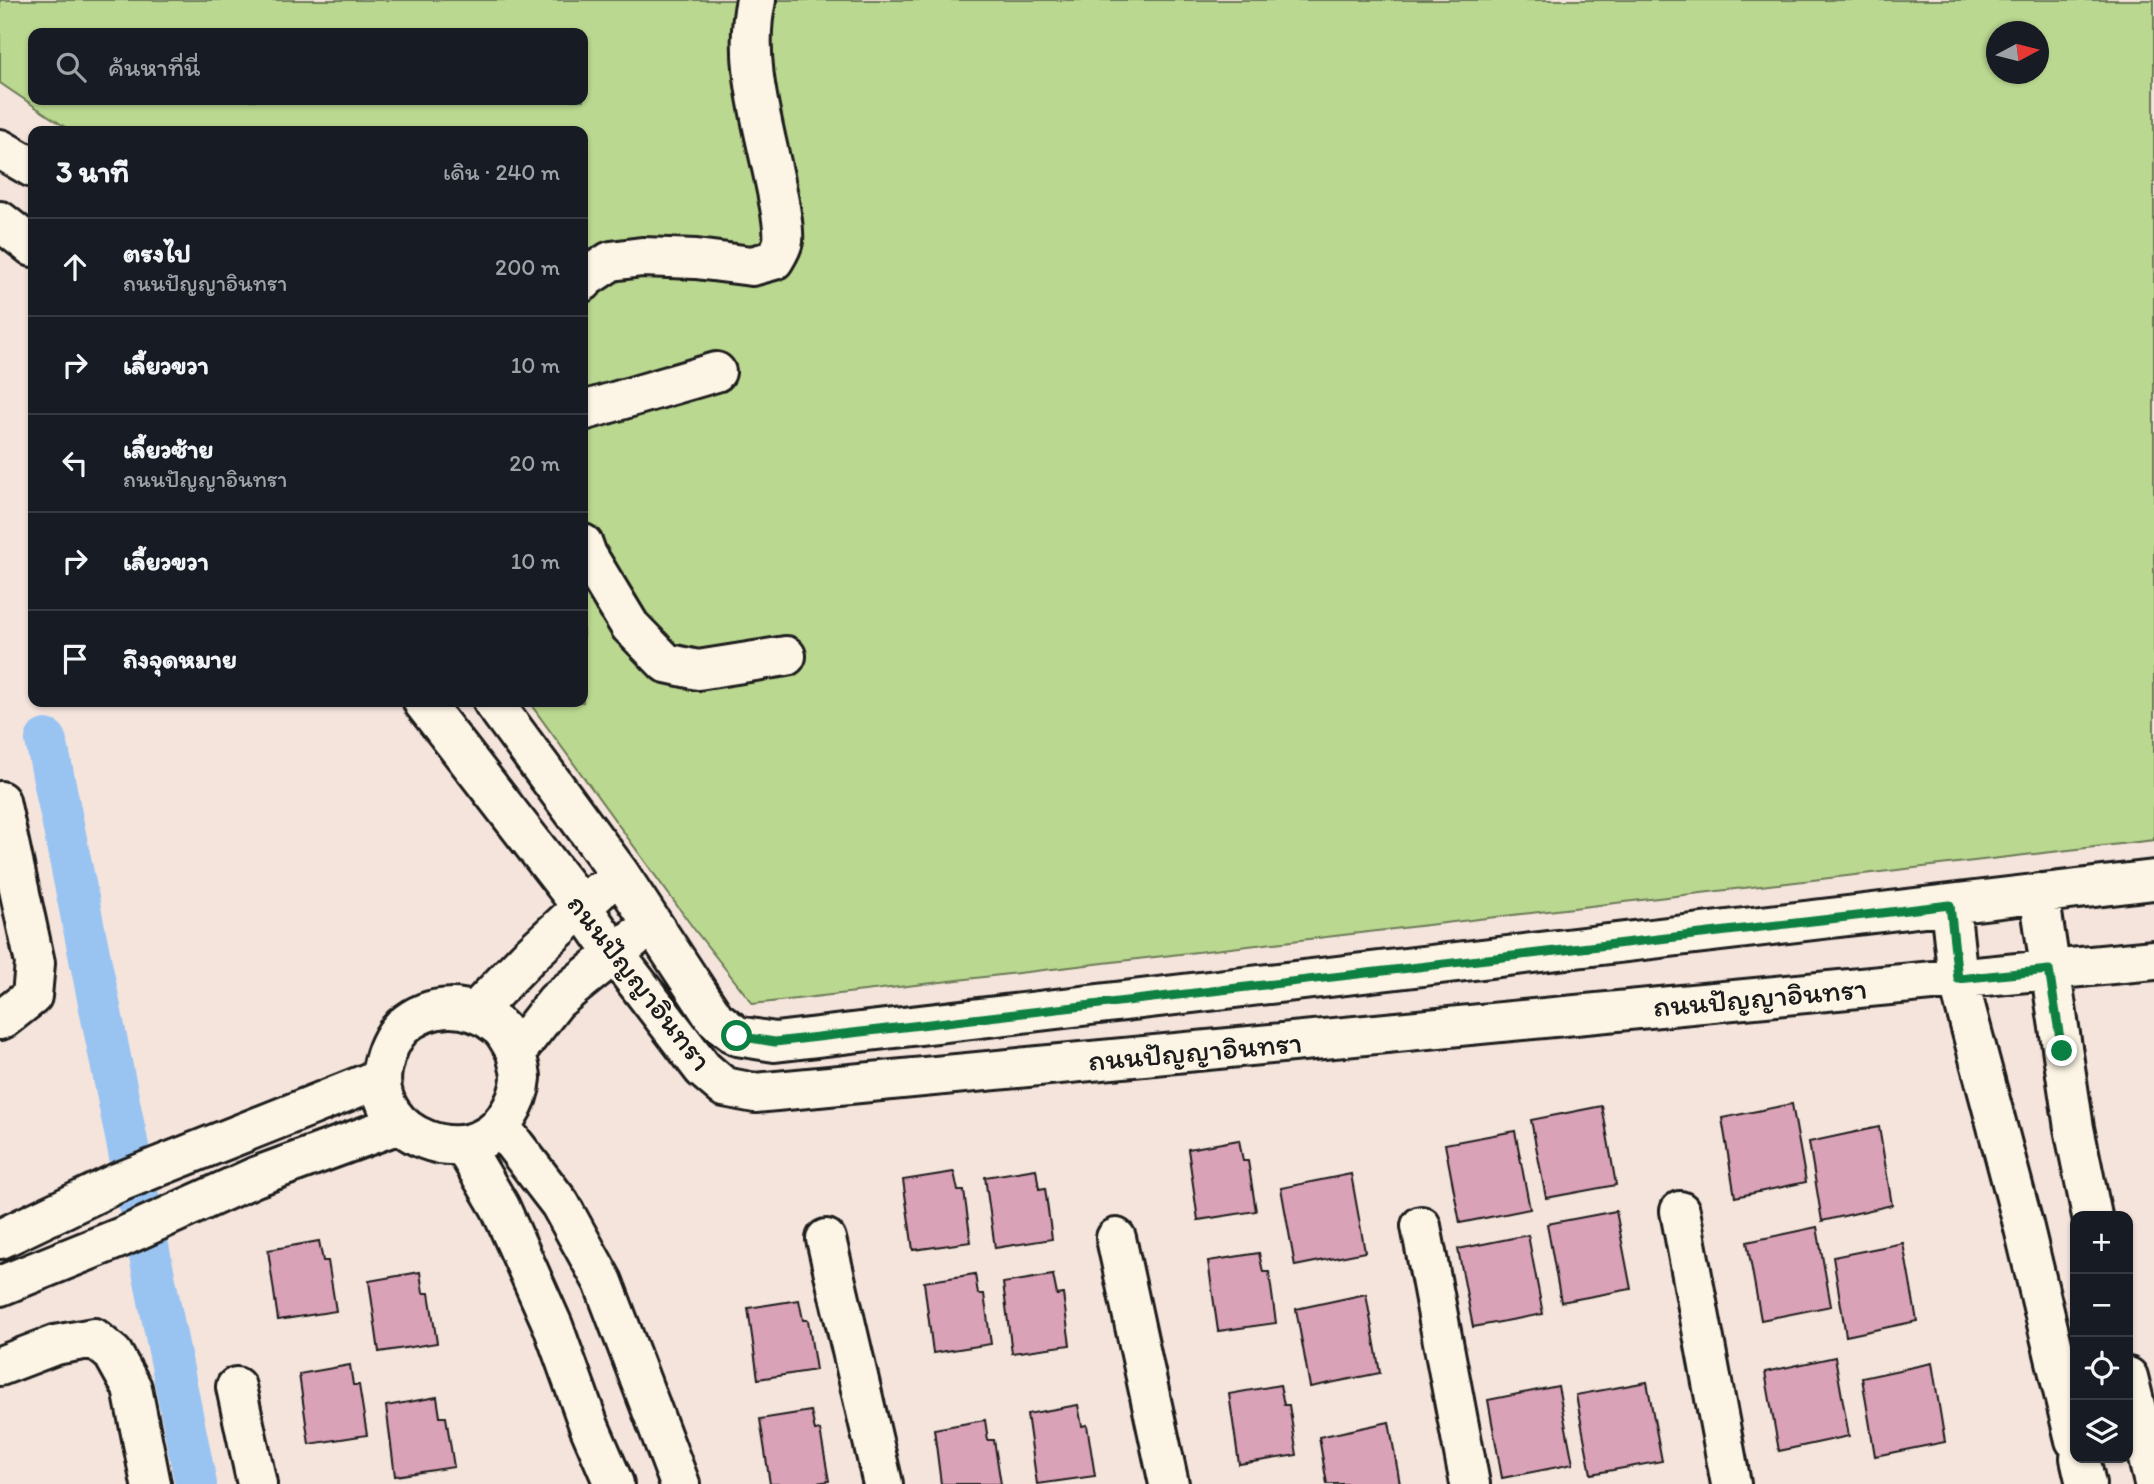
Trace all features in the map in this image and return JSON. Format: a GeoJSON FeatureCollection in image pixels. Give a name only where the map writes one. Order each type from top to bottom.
{"type":"FeatureCollection","features":[{"type":"Feature","properties":{"kind":"street"},"geometry":{"type":"LineString","coordinates":[[588,276],[611,261],[642,257],[696,259],[752,266],[774,260],[783,242],[779,198],[757,101],[753,60],[756,0]]}},
{"type":"Feature","properties":{"kind":"street"},"geometry":{"type":"LineString","coordinates":[[0,149],[28,165]]}},
{"type":"Feature","properties":{"kind":"street"},"geometry":{"type":"LineString","coordinates":[[0,221],[28,243]]}},
{"type":"Feature","properties":{"kind":"street"},"geometry":{"type":"LineString","coordinates":[[588,410],[716,372]]}},
{"type":"Feature","properties":{"kind":"street"},"geometry":{"type":"LineString","coordinates":[[588,557],[630,626],[666,663],[698,670],[786,656]]}},
{"type":"Feature","properties":{"kind":"street","name":"ถนนปัญญาอินทรา"},"geometry":{"type":"LineString","coordinates":[[427,707],[704,1069],[724,1087],[755,1093],[2154,960]]}},
{"type":"Feature","properties":{"kind":"street","name":"ถนนปัญญาอินทรา"},"geometry":{"type":"LineString","coordinates":[[497,707],[619,873],[715,1018],[737,1036],[775,1042],[2154,880]]}},
{"type":"Feature","properties":{"kind":"street"},"geometry":{"type":"LineString","coordinates":[[0,801],[35,963],[32,996],[0,1020]]}},
{"type":"Feature","properties":{"kind":"street"},"geometry":{"type":"LineString","coordinates":[[476,1011],[528,957],[619,873]]}},
{"type":"Feature","properties":{"kind":"street"},"geometry":{"type":"LineString","coordinates":[[2039,893],[2074,1129],[2091,1211]]}},
{"type":"Feature","properties":{"kind":"street"},"geometry":{"type":"LineString","coordinates":[[1950,905],[1958,979],[2023,1224],[2061,1314],[2071,1400]]}},
{"type":"Feature","properties":{"kind":"street"},"geometry":{"type":"LineString","coordinates":[[516,1052],[556,1001],[653,924]]}},
{"type":"Feature","properties":{"kind":"street"},"geometry":{"type":"LineString","coordinates":[[449,1007],[476,1011],[500,1027],[516,1052],[521,1078],[515,1104],[500,1126],[483,1139],[464,1146],[428,1143],[400,1124],[386,1102],[381,1078],[386,1051],[400,1028],[422,1013],[449,1007]]}},
{"type":"Feature","properties":{"kind":"street"},"geometry":{"type":"LineString","coordinates":[[0,1239],[117,1183],[381,1078]]}},
{"type":"Feature","properties":{"kind":"street"},"geometry":{"type":"LineString","coordinates":[[0,1286],[122,1237],[277,1169],[400,1124]]}},
{"type":"Feature","properties":{"kind":"street"},"geometry":{"type":"LineString","coordinates":[[260,1126],[277,1169]]}},
{"type":"Feature","properties":{"kind":"street"},"geometry":{"type":"LineString","coordinates":[[500,1126],[560,1204],[603,1282],[680,1484]]}},
{"type":"Feature","properties":{"kind":"street"},"geometry":{"type":"LineString","coordinates":[[464,1146],[500,1207],[548,1314],[589,1426],[614,1484]]}},
{"type":"Feature","properties":{"kind":"street"},"geometry":{"type":"LineString","coordinates":[[1680,1211],[1731,1484]]}},
{"type":"Feature","properties":{"kind":"street"},"geometry":{"type":"LineString","coordinates":[[42,1219],[60,1262]]}},
{"type":"Feature","properties":{"kind":"street"},"geometry":{"type":"LineString","coordinates":[[1421,1226],[1470,1484]]}},
{"type":"Feature","properties":{"kind":"street"},"geometry":{"type":"LineString","coordinates":[[1116,1238],[1170,1484]]}},
{"type":"Feature","properties":{"kind":"street"},"geometry":{"type":"LineString","coordinates":[[826,1239],[883,1484]]}},
{"type":"Feature","properties":{"kind":"street"},"geometry":{"type":"LineString","coordinates":[[0,1366],[55,1345],[94,1338],[113,1354],[132,1388],[151,1484]]}},
{"type":"Feature","properties":{"kind":"street"},"geometry":{"type":"LineString","coordinates":[[236,1387],[257,1484]]}},
{"type":"Feature","properties":{"kind":"street"},"geometry":{"type":"LineString","coordinates":[[2133,1397],[2154,1483]]}},
{"type":"Feature","properties":{"kind":"street"},"geometry":{"type":"LineString","coordinates":[[2081,1463],[2086,1484]]}},
{"type":"Feature","properties":{"kind":"green space"},"geometry":{"type":"Polygon","coordinates":[[[0,0],[2154,0],[2154,840],[753,1004],[694,929],[533,707],[588,707],[588,126],[64,126],[33,105],[588,105],[588,28],[28,28],[28,102],[0,83],[0,0]]]}},
{"type":"Feature","properties":{"kind":"building"},"geometry":{"type":"Polygon","coordinates":[[[1792,1104],[1806,1182],[1735,1197],[1722,1118],[1792,1104]]]}},
{"type":"Feature","properties":{"kind":"building"},"geometry":{"type":"Polygon","coordinates":[[[1602,1106],[1616,1185],[1546,1198],[1531,1120],[1602,1106]]]}},
{"type":"Feature","properties":{"kind":"building"},"geometry":{"type":"Polygon","coordinates":[[[1879,1127],[1892,1205],[1822,1221],[1809,1142],[1879,1127]]]}},
{"type":"Feature","properties":{"kind":"building"},"geometry":{"type":"Polygon","coordinates":[[[1515,1131],[1530,1209],[1460,1223],[1445,1144],[1515,1131]]]}},
{"type":"Feature","properties":{"kind":"building"},"geometry":{"type":"Polygon","coordinates":[[[1239,1140],[1243,1161],[1248,1161],[1256,1211],[1198,1220],[1188,1149],[1239,1140]]]}},
{"type":"Feature","properties":{"kind":"building"},"geometry":{"type":"Polygon","coordinates":[[[1036,1169],[1039,1189],[1045,1188],[1052,1239],[995,1248],[985,1177],[1036,1169]]]}},
{"type":"Feature","properties":{"kind":"building"},"geometry":{"type":"Polygon","coordinates":[[[954,1172],[958,1191],[964,1191],[971,1242],[913,1250],[903,1180],[954,1172]]]}},
{"type":"Feature","properties":{"kind":"building"},"geometry":{"type":"Polygon","coordinates":[[[1351,1174],[1365,1252],[1295,1266],[1281,1188],[1351,1174]]]}},
{"type":"Feature","properties":{"kind":"building"},"geometry":{"type":"Polygon","coordinates":[[[1616,1211],[1631,1289],[1561,1302],[1547,1224],[1616,1211]]]}},
{"type":"Feature","properties":{"kind":"building"},"geometry":{"type":"Polygon","coordinates":[[[1817,1227],[1831,1306],[1761,1320],[1747,1242],[1817,1227]]]}},
{"type":"Feature","properties":{"kind":"building"},"geometry":{"type":"Polygon","coordinates":[[[1528,1235],[1543,1314],[1473,1327],[1458,1249],[1528,1235]]]}},
{"type":"Feature","properties":{"kind":"building"},"geometry":{"type":"Polygon","coordinates":[[[319,1241],[323,1261],[328,1261],[336,1311],[278,1320],[268,1250],[319,1241]]]}},
{"type":"Feature","properties":{"kind":"building"},"geometry":{"type":"Polygon","coordinates":[[[1903,1243],[1917,1321],[1846,1336],[1833,1257],[1903,1243]]]}},
{"type":"Feature","properties":{"kind":"building"},"geometry":{"type":"Polygon","coordinates":[[[1259,1253],[1263,1272],[1269,1272],[1276,1323],[1218,1331],[1208,1261],[1259,1253]]]}},
{"type":"Feature","properties":{"kind":"building"},"geometry":{"type":"Polygon","coordinates":[[[420,1272],[423,1293],[429,1293],[437,1343],[379,1352],[369,1281],[420,1272]]]}},
{"type":"Feature","properties":{"kind":"building"},"geometry":{"type":"Polygon","coordinates":[[[975,1274],[978,1294],[984,1294],[991,1344],[933,1353],[924,1282],[975,1274]]]}},
{"type":"Feature","properties":{"kind":"building"},"geometry":{"type":"Polygon","coordinates":[[[1053,1275],[1057,1295],[1063,1294],[1070,1345],[1012,1353],[1003,1283],[1053,1275]]]}},
{"type":"Feature","properties":{"kind":"building"},"geometry":{"type":"Polygon","coordinates":[[[1366,1294],[1380,1373],[1310,1387],[1296,1309],[1366,1294]]]}},
{"type":"Feature","properties":{"kind":"building"},"geometry":{"type":"Polygon","coordinates":[[[799,1300],[803,1320],[808,1320],[816,1370],[758,1379],[748,1308],[799,1300]]]}},
{"type":"Feature","properties":{"kind":"building"},"geometry":{"type":"Polygon","coordinates":[[[1835,1357],[1849,1436],[1779,1451],[1765,1372],[1835,1357]]]}},
{"type":"Feature","properties":{"kind":"building"},"geometry":{"type":"Polygon","coordinates":[[[1932,1363],[1945,1442],[1875,1456],[1862,1378],[1932,1363]]]}},
{"type":"Feature","properties":{"kind":"building"},"geometry":{"type":"Polygon","coordinates":[[[350,1365],[353,1385],[359,1385],[367,1435],[309,1444],[299,1374],[350,1365]]]}},
{"type":"Feature","properties":{"kind":"building"},"geometry":{"type":"Polygon","coordinates":[[[1647,1382],[1662,1461],[1591,1474],[1576,1395],[1647,1382]]]}},
{"type":"Feature","properties":{"kind":"building"},"geometry":{"type":"Polygon","coordinates":[[[1280,1385],[1284,1405],[1289,1405],[1297,1455],[1239,1464],[1229,1394],[1280,1385]]]}},
{"type":"Feature","properties":{"kind":"building"},"geometry":{"type":"Polygon","coordinates":[[[1558,1386],[1573,1464],[1502,1478],[1488,1400],[1558,1386]]]}},
{"type":"Feature","properties":{"kind":"building"},"geometry":{"type":"Polygon","coordinates":[[[437,1397],[440,1417],[446,1417],[454,1467],[395,1476],[386,1406],[437,1397]]]}},
{"type":"Feature","properties":{"kind":"building"},"geometry":{"type":"Polygon","coordinates":[[[1078,1405],[1082,1426],[1087,1425],[1095,1476],[1037,1484],[1027,1414],[1078,1405]]]}},
{"type":"Feature","properties":{"kind":"building"},"geometry":{"type":"Polygon","coordinates":[[[811,1411],[815,1431],[820,1430],[829,1481],[770,1484],[760,1419],[811,1411]]]}},
{"type":"Feature","properties":{"kind":"building"},"geometry":{"type":"Polygon","coordinates":[[[985,1420],[988,1440],[994,1440],[1001,1484],[941,1484],[934,1429],[985,1420]]]}},
{"type":"Feature","properties":{"kind":"building"},"geometry":{"type":"Polygon","coordinates":[[[1389,1422],[1400,1484],[1327,1484],[1319,1437],[1389,1422]]]}},
{"type":"Feature","properties":{"kind":"waterway"},"geometry":{"type":"LineString","coordinates":[[46,740],[196,1484]]}},
{"type":"Feature","properties":{"kind":"route"},"geometry":{"type":"LineString","coordinates":[[737,1036],[775,1042],[1950,905],[1958,979],[2049,970],[2062,1051]]}}]}
